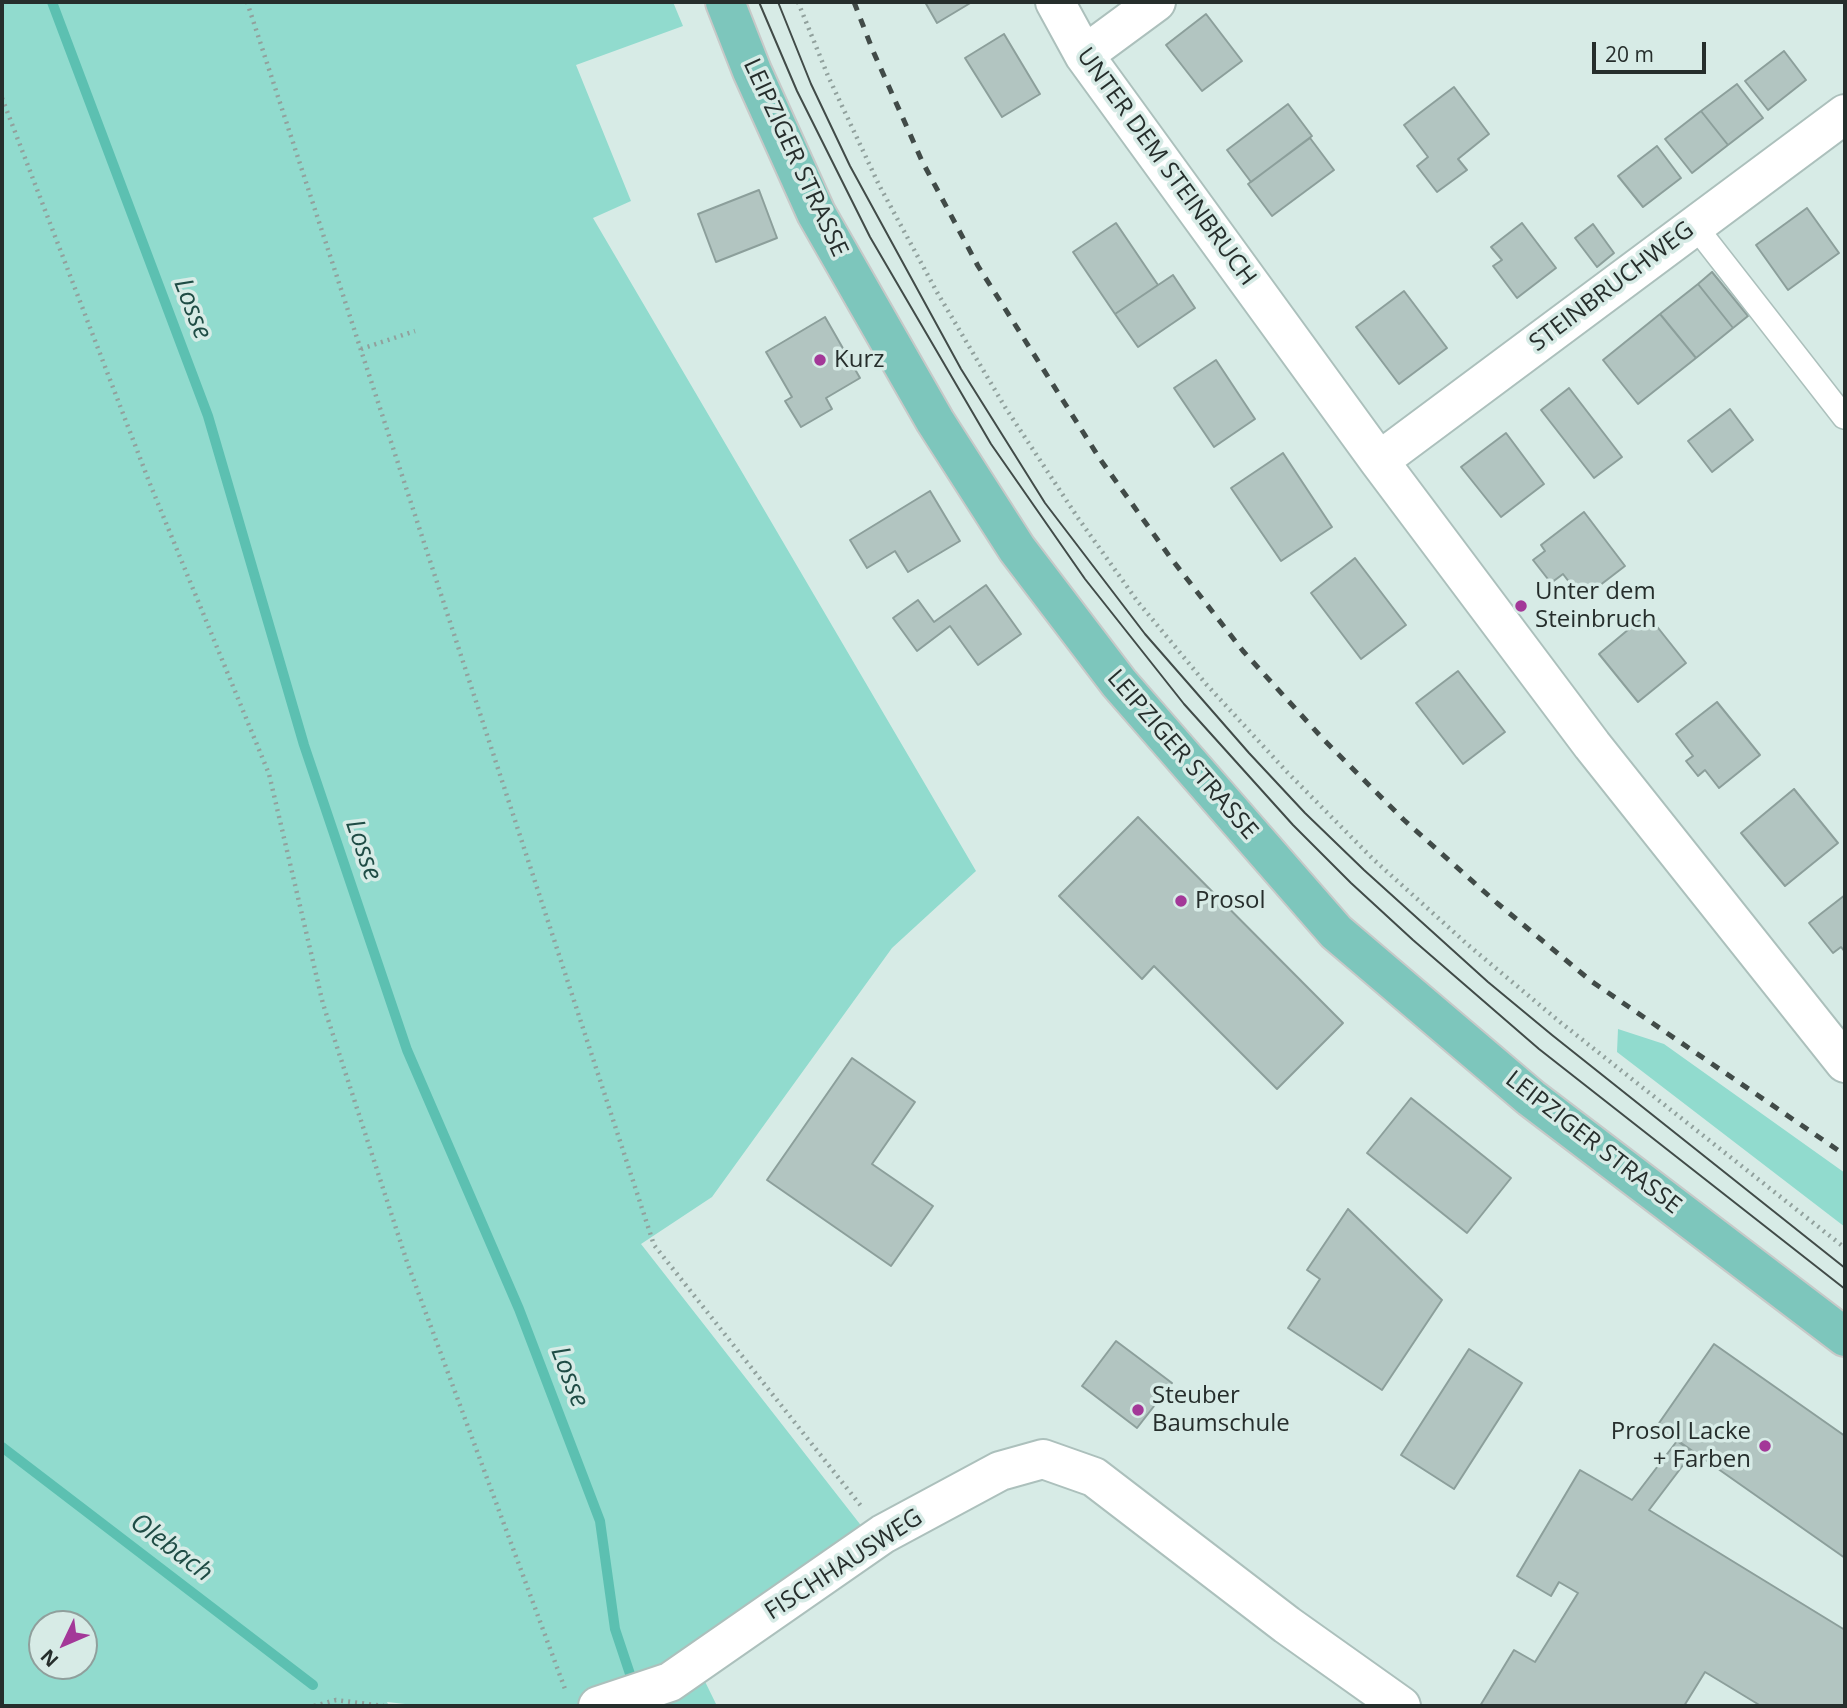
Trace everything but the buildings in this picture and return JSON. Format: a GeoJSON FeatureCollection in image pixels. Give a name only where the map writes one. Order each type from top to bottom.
{"type":"FeatureCollection","features":[{"type":"Feature","properties":{"kind":"main road","name":"LEIPZIGER STRASSE"},"geometry":{"type":"LineString","coordinates":[[725,2],[752,71],[816,213],[935,421],[1017,550],[1119,683],[1336,932],[1531,1098],[1845,1338]]}},
{"type":"Feature","properties":{"kind":"street","name":"UNTER DEM STEINBRUCH"},"geometry":{"type":"LineString","coordinates":[[1055,2],[1084,55],[1378,461],[1592,745],[1845,1063]]}},
{"type":"Feature","properties":{"kind":"street"},"geometry":{"type":"LineString","coordinates":[[1084,55],[1156,2]]}},
{"type":"Feature","properties":{"kind":"street","name":"STEINBRUCHWEG"},"geometry":{"type":"LineString","coordinates":[[1378,461],[1845,114]]}},
{"type":"Feature","properties":{"kind":"street","name":"FISCHHAUSWEG"},"geometry":{"type":"LineString","coordinates":[[582,1700],[670,1682],[883,1534],[1000,1471],[1043,1460],[1094,1477],[1287,1625],[1401,1706]]}},
{"type":"Feature","properties":{"kind":"lane"},"geometry":{"type":"LineString","coordinates":[[1695,226],[1844,416]]}},
{"type":"Feature","properties":{"kind":"path"},"geometry":{"type":"LineString","coordinates":[[247,2],[654,1245],[883,1534]]}},
{"type":"Feature","properties":{"kind":"path"},"geometry":{"type":"LineString","coordinates":[[798,2],[828,76],[879,185],[938,294],[999,396],[1078,518],[1139,602],[1206,684],[1287,772],[1373,859],[1467,944],[1560,1022],[1845,1248]]}},
{"type":"Feature","properties":{"kind":"path"},"geometry":{"type":"LineString","coordinates":[[2,98],[150,484],[269,774],[323,1004],[407,1262],[582,1700]]}},
{"type":"Feature","properties":{"kind":"path"},"geometry":{"type":"LineString","coordinates":[[361,349],[415,331]]}},
{"type":"Feature","properties":{"kind":"path"},"geometry":{"type":"LineString","coordinates":[[314,1706],[336,1700],[384,1706]]}},
{"type":"Feature","properties":{"kind":"green space"},"geometry":{"type":"Polygon","coordinates":[[[2,2],[673,2],[683,26],[576,65],[631,201],[593,218],[976,871],[892,948],[712,1197],[641,1244],[863,1528],[689,1649],[717,1706],[423,1706],[387,1702],[389,1706],[2,1706],[2,2]]]}},
{"type":"Feature","properties":{"kind":"green space"},"geometry":{"type":"Polygon","coordinates":[[[1618,1029],[1664,1044],[1845,1173],[1845,1227],[1617,1052],[1618,1029]]]}},
{"type":"Feature","properties":{"kind":"waterway","name":"Losse"},"geometry":{"type":"LineString","coordinates":[[52,2],[208,416],[304,745],[407,1050],[519,1309],[600,1521],[615,1629],[634,1686]]}},
{"type":"Feature","properties":{"kind":"waterway","name":"Olebach"},"geometry":{"type":"LineString","coordinates":[[2,1447],[313,1685]]}},
{"type":"Feature","properties":{"kind":"tram line"},"geometry":{"type":"LineString","coordinates":[[759,2],[797,91],[870,237],[991,444],[1085,579],[1184,704],[1293,825],[1413,940],[1539,1049],[1845,1289]]}},
{"type":"Feature","properties":{"kind":"tram line"},"geometry":{"type":"LineString","coordinates":[[778,2],[811,84],[850,166],[961,369],[1045,503],[1145,634],[1249,753],[1305,813],[1364,870],[1488,982],[1552,1035],[1845,1268]]}},
{"type":"Feature","properties":{"kind":"railway"},"geometry":{"type":"LineString","coordinates":[[854,2],[922,161],[978,266],[1100,459],[1170,557],[1243,651],[1324,740],[1404,820],[1497,903],[1591,981],[1845,1155]]}},
{"type":"Feature","properties":{"kind":"place","name":"Kurz"},"geometry":{"type":"Point","coordinates":[820,360]}},
{"type":"Feature","properties":{"kind":"place","name":"Unter dem Steinbruch"},"geometry":{"type":"Point","coordinates":[1521,606]}},
{"type":"Feature","properties":{"kind":"place","name":"Prosol"},"geometry":{"type":"Point","coordinates":[1181,901]}},
{"type":"Feature","properties":{"kind":"place","name":"Steuber Baumschule"},"geometry":{"type":"Point","coordinates":[1138,1410]}},
{"type":"Feature","properties":{"kind":"place","name":"Prosol Lacke + Farben"},"geometry":{"type":"Point","coordinates":[1765,1446]}}]}
